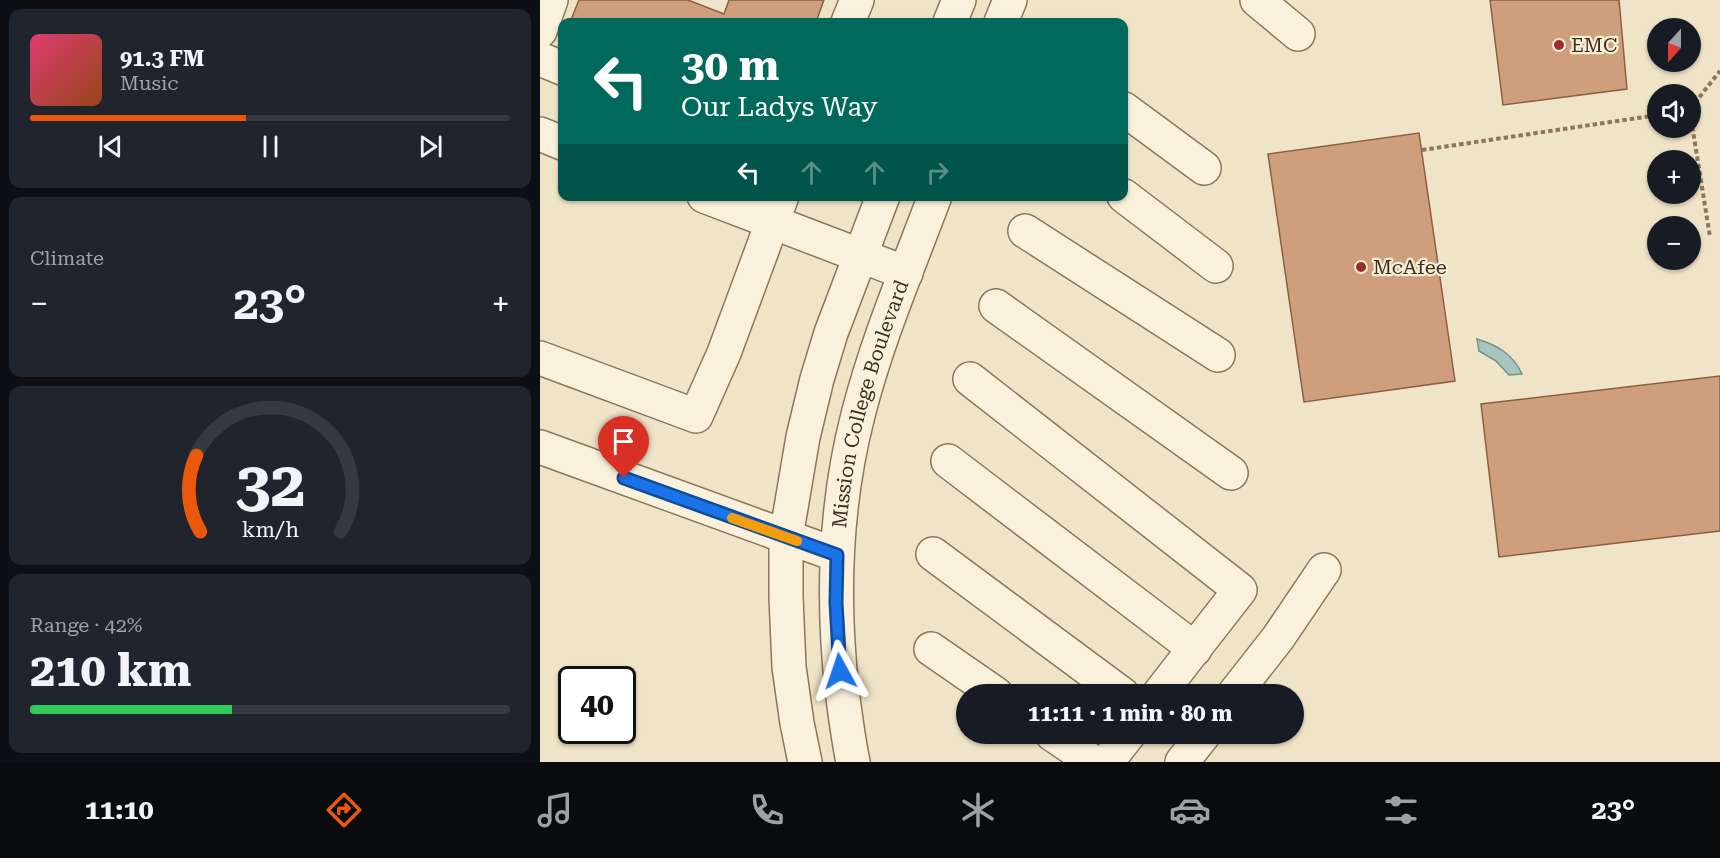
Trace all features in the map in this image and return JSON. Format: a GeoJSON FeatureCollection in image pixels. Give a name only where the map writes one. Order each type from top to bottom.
{"type":"FeatureCollection","features":[{"type":"Feature","properties":{"kind":"street"},"geometry":{"type":"LineString","coordinates":[[540,31],[551,0]]}},
{"type":"Feature","properties":{"kind":"street"},"geometry":{"type":"LineString","coordinates":[[849,18],[856,0]]}},
{"type":"Feature","properties":{"kind":"street"},"geometry":{"type":"LineString","coordinates":[[952,18],[959,0]]}},
{"type":"Feature","properties":{"kind":"street"},"geometry":{"type":"LineString","coordinates":[[1003,18],[1010,0]]}},
{"type":"Feature","properties":{"kind":"street"},"geometry":{"type":"LineString","coordinates":[[1257,0],[1298,34]]}},
{"type":"Feature","properties":{"kind":"street"},"geometry":{"type":"LineString","coordinates":[[540,59],[558,66]]}},
{"type":"Feature","properties":{"kind":"street"},"geometry":{"type":"LineString","coordinates":[[1128,112],[1204,168]]}},
{"type":"Feature","properties":{"kind":"street"},"geometry":{"type":"LineString","coordinates":[[540,134],[558,141]]}},
{"type":"Feature","properties":{"kind":"street"},"geometry":{"type":"LineString","coordinates":[[1128,199],[1216,266]]}},
{"type":"Feature","properties":{"kind":"street"},"geometry":{"type":"LineString","coordinates":[[730,201],[777,210],[860,255],[906,273]]}},
{"type":"Feature","properties":{"kind":"street"},"geometry":{"type":"LineString","coordinates":[[805,762],[789,666],[786,537],[803,437],[817,379],[831,333],[881,201]]}},
{"type":"Feature","properties":{"kind":"street","name":"Mission College Boulevard"},"geometry":{"type":"LineString","coordinates":[[853,762],[846,728],[838,653],[837,555],[846,477],[858,416],[876,355],[906,273],[926,201]]}},
{"type":"Feature","properties":{"kind":"street"},"geometry":{"type":"LineString","coordinates":[[540,358],[696,416],[724,353],[777,210]]}},
{"type":"Feature","properties":{"kind":"street"},"geometry":{"type":"LineString","coordinates":[[1025,231],[1218,355]]}},
{"type":"Feature","properties":{"kind":"street"},"geometry":{"type":"LineString","coordinates":[[996,306],[1231,473]]}},
{"type":"Feature","properties":{"kind":"street"},"geometry":{"type":"LineString","coordinates":[[970,379],[1240,590],[1167,684]]}},
{"type":"Feature","properties":{"kind":"street"},"geometry":{"type":"LineString","coordinates":[[540,447],[837,555]]}},
{"type":"Feature","properties":{"kind":"street"},"geometry":{"type":"LineString","coordinates":[[948,461],[1195,649]]}},
{"type":"Feature","properties":{"kind":"street"},"geometry":{"type":"LineString","coordinates":[[933,554],[1108,684]]}},
{"type":"Feature","properties":{"kind":"street"},"geometry":{"type":"LineString","coordinates":[[1242,684],[1278,638],[1324,570]]}},
{"type":"Feature","properties":{"kind":"street"},"geometry":{"type":"LineString","coordinates":[[931,649],[982,684]]}},
{"type":"Feature","properties":{"kind":"street"},"geometry":{"type":"LineString","coordinates":[[1067,744],[1093,762]]}},
{"type":"Feature","properties":{"kind":"street"},"geometry":{"type":"LineString","coordinates":[[1107,762],[1121,744]]}},
{"type":"Feature","properties":{"kind":"street"},"geometry":{"type":"LineString","coordinates":[[1182,762],[1196,744]]}},
{"type":"Feature","properties":{"kind":"path"},"geometry":{"type":"LineString","coordinates":[[1701,96],[1720,71]]}},
{"type":"Feature","properties":{"kind":"path"},"geometry":{"type":"LineString","coordinates":[[1422,150],[1647,116]]}},
{"type":"Feature","properties":{"kind":"path"},"geometry":{"type":"LineString","coordinates":[[1694,138],[1710,237]]}},
{"type":"Feature","properties":{"kind":"water"},"geometry":{"type":"Polygon","coordinates":[[[1477,339],[1504,351],[1522,374],[1509,375],[1496,361],[1479,351],[1477,339]]]}},
{"type":"Feature","properties":{"kind":"building"},"geometry":{"type":"Polygon","coordinates":[[[579,0],[688,0],[724,14],[729,0],[824,0],[817,18],[572,18],[579,0]]]}},
{"type":"Feature","properties":{"kind":"building","name":"EMC"},"geometry":{"type":"Polygon","coordinates":[[[1490,0],[1619,0],[1627,89],[1503,105],[1490,0]]]}},
{"type":"Feature","properties":{"kind":"building","name":"McAfee"},"geometry":{"type":"Polygon","coordinates":[[[1419,133],[1455,381],[1304,402],[1268,154],[1419,133]]]}},
{"type":"Feature","properties":{"kind":"building"},"geometry":{"type":"Polygon","coordinates":[[[1720,376],[1720,531],[1499,557],[1481,404],[1720,376]]]}},
{"type":"Feature","properties":{"kind":"slow traffic"},"geometry":{"type":"LineString","coordinates":[[732,518],[797,541]]}},
{"type":"Feature","properties":{"kind":"place","name":"EMC"},"geometry":{"type":"Point","coordinates":[1559,45]}},
{"type":"Feature","properties":{"kind":"place","name":"McAfee"},"geometry":{"type":"Point","coordinates":[1361,267]}},
{"type":"Feature","properties":{"kind":"route"},"geometry":{"type":"LineString","coordinates":[[624,478],[837,555],[836,603],[840,671]]}}]}
